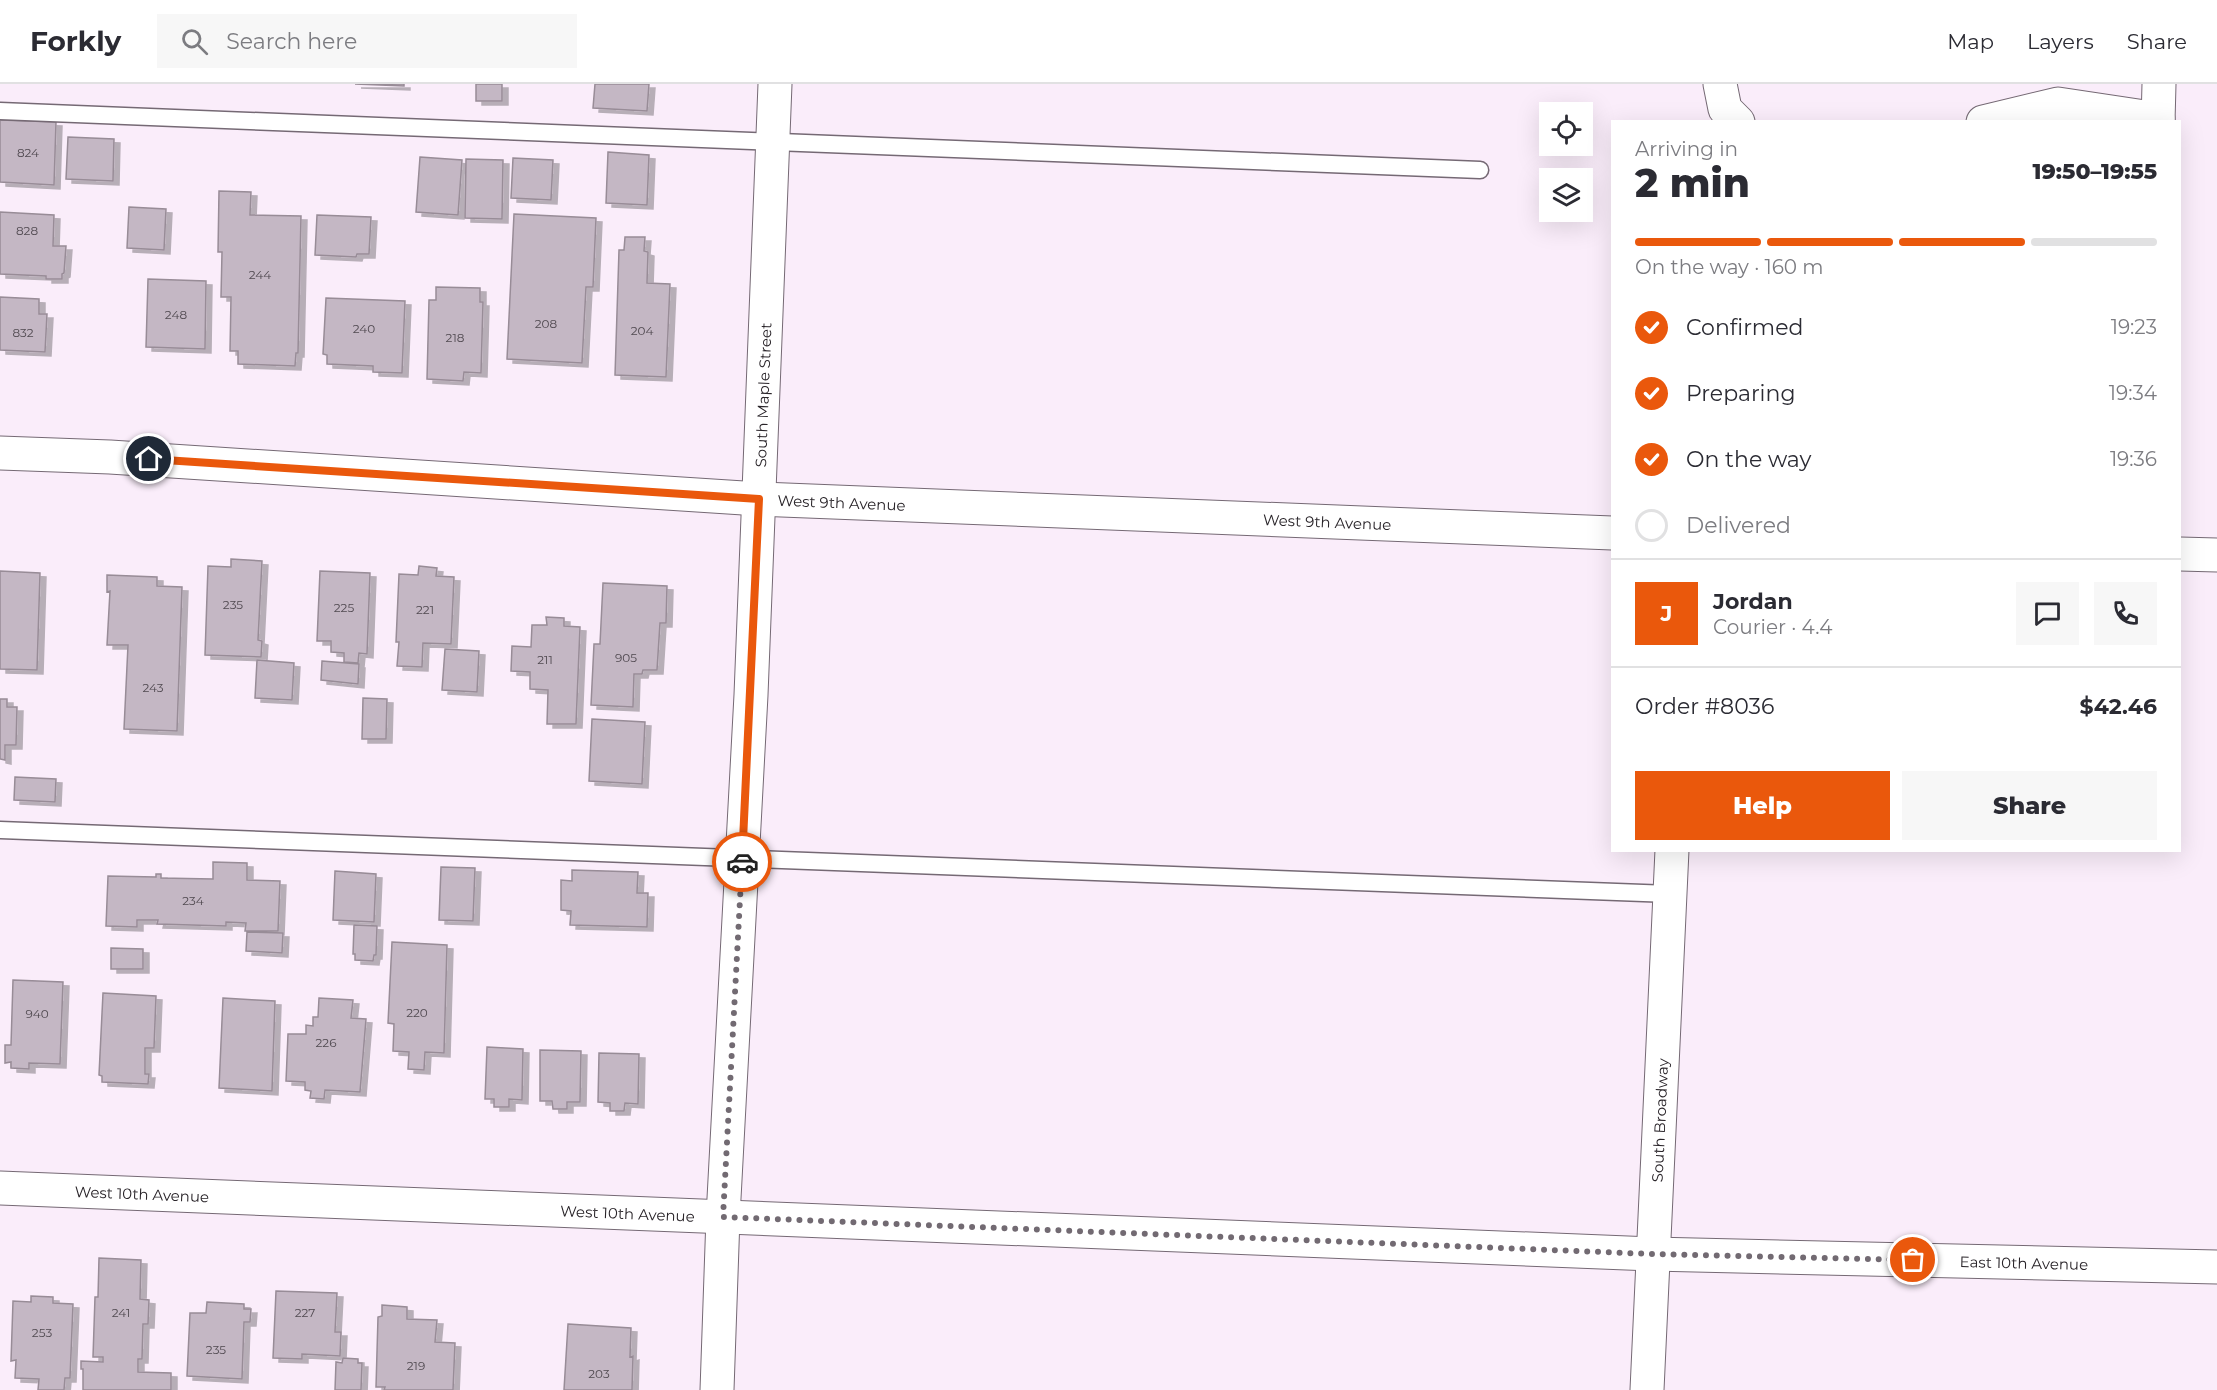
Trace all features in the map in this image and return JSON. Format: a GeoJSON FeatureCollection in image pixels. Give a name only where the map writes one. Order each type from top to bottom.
{"type":"FeatureCollection","features":[{"type":"Feature","properties":{"kind":"street","name":"South Maple Street"},"geometry":{"type":"LineString","coordinates":[[717,1390],[723,1217],[759,499],[775,84]]}},
{"type":"Feature","properties":{"kind":"street"},"geometry":{"type":"LineString","coordinates":[[1720,84],[1725,109],[1736,120]]}},
{"type":"Feature","properties":{"kind":"street"},"geometry":{"type":"LineString","coordinates":[[1991,120],[2058,104],[2158,120],[2159,84]]}},
{"type":"Feature","properties":{"kind":"street","name":"West 9th Avenue"},"geometry":{"type":"LineString","coordinates":[[0,453],[110,457],[759,499],[1611,533]]}},
{"type":"Feature","properties":{"kind":"street"},"geometry":{"type":"LineString","coordinates":[[2181,554],[2217,555]]}},
{"type":"Feature","properties":{"kind":"street","name":"South Broadway"},"geometry":{"type":"LineString","coordinates":[[1647,1390],[1672,852]]}},
{"type":"Feature","properties":{"kind":"street","name":"West 10th Avenue"},"geometry":{"type":"LineString","coordinates":[[0,1188],[1652,1254]]}},
{"type":"Feature","properties":{"kind":"street","name":"East 10th Avenue"},"geometry":{"type":"LineString","coordinates":[[1652,1254],[2217,1267]]}},
{"type":"Feature","properties":{"kind":"lane"},"geometry":{"type":"LineString","coordinates":[[0,111],[1480,170]]}},
{"type":"Feature","properties":{"kind":"lane"},"geometry":{"type":"LineString","coordinates":[[0,830],[1670,894]]}},
{"type":"Feature","properties":{"kind":"building"},"geometry":{"type":"Polygon","coordinates":[[[355,84],[404,84],[404,86],[355,84]]]}},
{"type":"Feature","properties":{"kind":"building"},"geometry":{"type":"Polygon","coordinates":[[[476,84],[502,84],[502,101],[476,101],[476,84]]]}},
{"type":"Feature","properties":{"kind":"building"},"geometry":{"type":"Polygon","coordinates":[[[595,84],[649,84],[647,111],[593,108],[595,84]]]}},
{"type":"Feature","properties":{"kind":"building"},"geometry":{"type":"Polygon","coordinates":[[[0,120],[56,122],[54,185],[0,182],[0,120]]]}},
{"type":"Feature","properties":{"kind":"building"},"geometry":{"type":"Polygon","coordinates":[[[68,137],[114,139],[113,181],[66,179],[68,137]]]}},
{"type":"Feature","properties":{"kind":"building"},"geometry":{"type":"Polygon","coordinates":[[[608,152],[649,155],[647,205],[606,203],[608,152]]]}},
{"type":"Feature","properties":{"kind":"building"},"geometry":{"type":"Polygon","coordinates":[[[420,157],[462,160],[458,215],[416,212],[420,157]]]}},
{"type":"Feature","properties":{"kind":"building"},"geometry":{"type":"Polygon","coordinates":[[[513,158],[553,160],[551,200],[511,198],[513,158]]]}},
{"type":"Feature","properties":{"kind":"building"},"geometry":{"type":"Polygon","coordinates":[[[466,159],[503,160],[502,219],[465,218],[466,159]]]}},
{"type":"Feature","properties":{"kind":"building"},"geometry":{"type":"Polygon","coordinates":[[[219,191],[251,192],[250,215],[301,216],[298,353],[296,353],[295,366],[238,364],[238,351],[230,351],[231,297],[221,297],[222,252],[218,252],[219,191]]]}},
{"type":"Feature","properties":{"kind":"building"},"geometry":{"type":"Polygon","coordinates":[[[129,207],[166,209],[164,250],[127,248],[129,207]]]}},
{"type":"Feature","properties":{"kind":"building"},"geometry":{"type":"Polygon","coordinates":[[[0,212],[54,215],[53,246],[66,246],[62,279],[0,274],[0,212]]]}},
{"type":"Feature","properties":{"kind":"building"},"geometry":{"type":"Polygon","coordinates":[[[514,214],[596,218],[593,287],[586,287],[582,363],[507,359],[514,214]]]}},
{"type":"Feature","properties":{"kind":"building"},"geometry":{"type":"Polygon","coordinates":[[[317,215],[371,217],[369,254],[357,254],[356,257],[315,255],[317,215]]]}},
{"type":"Feature","properties":{"kind":"building"},"geometry":{"type":"Polygon","coordinates":[[[625,237],[645,237],[644,251],[648,252],[647,283],[670,284],[666,377],[615,375],[619,250],[624,250],[625,237]]]}},
{"type":"Feature","properties":{"kind":"building"},"geometry":{"type":"Polygon","coordinates":[[[148,279],[206,281],[205,349],[146,347],[148,279]]]}},
{"type":"Feature","properties":{"kind":"building"},"geometry":{"type":"Polygon","coordinates":[[[436,287],[480,288],[480,302],[483,302],[481,373],[464,372],[463,381],[427,379],[429,300],[436,300],[436,287]]]}},
{"type":"Feature","properties":{"kind":"building"},"geometry":{"type":"Polygon","coordinates":[[[0,297],[39,299],[39,314],[47,314],[45,352],[0,350],[0,297]]]}},
{"type":"Feature","properties":{"kind":"building"},"geometry":{"type":"Polygon","coordinates":[[[326,298],[405,301],[402,373],[373,372],[373,366],[327,364],[327,355],[323,354],[326,298]]]}},
{"type":"Feature","properties":{"kind":"building"},"geometry":{"type":"Polygon","coordinates":[[[231,559],[262,561],[258,640],[262,641],[261,657],[205,655],[208,566],[231,567],[231,559]]]}},
{"type":"Feature","properties":{"kind":"building"},"geometry":{"type":"Polygon","coordinates":[[[419,566],[437,568],[436,576],[454,577],[451,644],[423,643],[422,667],[397,666],[399,574],[418,575],[419,566]]]}},
{"type":"Feature","properties":{"kind":"building"},"geometry":{"type":"Polygon","coordinates":[[[0,571],[40,573],[37,670],[0,669],[0,571]]]}},
{"type":"Feature","properties":{"kind":"building"},"geometry":{"type":"Polygon","coordinates":[[[320,571],[370,573],[367,654],[359,653],[358,663],[344,662],[344,653],[331,652],[331,641],[317,641],[320,571]]]}},
{"type":"Feature","properties":{"kind":"building"},"geometry":{"type":"Polygon","coordinates":[[[107,575],[157,577],[157,586],[182,587],[177,731],[124,729],[128,645],[107,645],[110,591],[107,592],[107,575]]]}},
{"type":"Feature","properties":{"kind":"building"},"geometry":{"type":"Polygon","coordinates":[[[603,583],[667,586],[666,623],[660,623],[657,670],[643,670],[642,674],[634,674],[633,707],[591,705],[594,644],[600,644],[603,583]]]}},
{"type":"Feature","properties":{"kind":"building"},"geometry":{"type":"Polygon","coordinates":[[[546,617],[564,618],[564,626],[580,627],[576,724],[547,724],[548,690],[530,689],[530,672],[511,671],[512,646],[531,647],[532,625],[547,625],[546,617]]]}},
{"type":"Feature","properties":{"kind":"building"},"geometry":{"type":"Polygon","coordinates":[[[445,649],[479,651],[477,692],[442,690],[445,649]]]}},
{"type":"Feature","properties":{"kind":"building"},"geometry":{"type":"Polygon","coordinates":[[[257,660],[294,663],[292,700],[255,698],[257,660]]]}},
{"type":"Feature","properties":{"kind":"building"},"geometry":{"type":"Polygon","coordinates":[[[322,661],[359,664],[358,684],[321,680],[322,661]]]}},
{"type":"Feature","properties":{"kind":"building"},"geometry":{"type":"Polygon","coordinates":[[[363,698],[387,699],[386,739],[362,739],[363,698]]]}},
{"type":"Feature","properties":{"kind":"building"},"geometry":{"type":"Polygon","coordinates":[[[0,699],[7,699],[7,707],[17,707],[16,745],[5,745],[5,760],[0,759],[0,699]]]}},
{"type":"Feature","properties":{"kind":"building"},"geometry":{"type":"Polygon","coordinates":[[[592,719],[645,722],[642,784],[589,781],[592,719]]]}},
{"type":"Feature","properties":{"kind":"building"},"geometry":{"type":"Polygon","coordinates":[[[15,777],[56,779],[55,802],[14,800],[15,777]]]}},
{"type":"Feature","properties":{"kind":"building"},"geometry":{"type":"Polygon","coordinates":[[[213,862],[247,863],[247,880],[280,881],[278,931],[245,931],[246,923],[226,922],[226,926],[157,924],[158,920],[137,920],[137,927],[106,926],[108,876],[156,877],[156,874],[161,874],[161,878],[213,879],[213,862]]]}},
{"type":"Feature","properties":{"kind":"building"},"geometry":{"type":"Polygon","coordinates":[[[441,867],[475,868],[473,921],[439,920],[441,867]]]}},
{"type":"Feature","properties":{"kind":"building"},"geometry":{"type":"Polygon","coordinates":[[[572,870],[638,872],[637,893],[648,893],[647,927],[570,925],[571,911],[561,910],[561,880],[572,881],[572,870]]]}},
{"type":"Feature","properties":{"kind":"building"},"geometry":{"type":"Polygon","coordinates":[[[335,871],[376,874],[374,922],[333,920],[335,871]]]}},
{"type":"Feature","properties":{"kind":"building"},"geometry":{"type":"Polygon","coordinates":[[[354,925],[377,926],[376,955],[373,961],[355,960],[355,954],[353,954],[354,925]]]}},
{"type":"Feature","properties":{"kind":"building"},"geometry":{"type":"Polygon","coordinates":[[[247,932],[283,933],[282,953],[246,951],[247,932]]]}},
{"type":"Feature","properties":{"kind":"building"},"geometry":{"type":"Polygon","coordinates":[[[392,942],[447,945],[444,1053],[425,1052],[424,1070],[408,1069],[409,1052],[393,1051],[394,1024],[388,1023],[392,942]]]}},
{"type":"Feature","properties":{"kind":"building"},"geometry":{"type":"Polygon","coordinates":[[[111,948],[143,949],[143,969],[111,969],[111,948]]]}},
{"type":"Feature","properties":{"kind":"building"},"geometry":{"type":"Polygon","coordinates":[[[13,980],[63,982],[60,1064],[29,1063],[29,1069],[11,1068],[11,1062],[5,1063],[5,1045],[11,1045],[13,980]]]}},
{"type":"Feature","properties":{"kind":"building"},"geometry":{"type":"Polygon","coordinates":[[[103,993],[156,996],[154,1048],[145,1048],[145,1074],[149,1074],[148,1084],[102,1082],[102,1076],[99,1075],[103,993]]]}},
{"type":"Feature","properties":{"kind":"building"},"geometry":{"type":"Polygon","coordinates":[[[223,998],[275,1001],[272,1091],[219,1088],[223,998]]]}},
{"type":"Feature","properties":{"kind":"building"},"geometry":{"type":"Polygon","coordinates":[[[319,998],[353,1000],[351,1018],[366,1019],[360,1092],[325,1090],[324,1099],[310,1098],[311,1091],[305,1090],[305,1082],[286,1081],[288,1034],[306,1034],[306,1025],[313,1026],[313,1017],[318,1017],[319,998]]]}},
{"type":"Feature","properties":{"kind":"building"},"geometry":{"type":"Polygon","coordinates":[[[487,1047],[523,1049],[522,1100],[509,1099],[509,1107],[494,1107],[494,1099],[485,1099],[487,1047]]]}},
{"type":"Feature","properties":{"kind":"building"},"geometry":{"type":"Polygon","coordinates":[[[540,1050],[581,1051],[580,1102],[567,1102],[567,1109],[553,1109],[552,1101],[540,1101],[540,1050]]]}},
{"type":"Feature","properties":{"kind":"building"},"geometry":{"type":"Polygon","coordinates":[[[599,1053],[639,1054],[638,1104],[625,1103],[624,1111],[610,1111],[610,1103],[598,1102],[599,1053]]]}},
{"type":"Feature","properties":{"kind":"building"},"geometry":{"type":"Polygon","coordinates":[[[99,1258],[141,1260],[140,1299],[149,1300],[148,1324],[143,1324],[142,1359],[138,1359],[138,1372],[171,1373],[171,1390],[83,1390],[81,1361],[103,1362],[103,1357],[93,1357],[99,1258]]]}},
{"type":"Feature","properties":{"kind":"building"},"geometry":{"type":"Polygon","coordinates":[[[276,1291],[337,1293],[335,1332],[341,1332],[340,1356],[302,1354],[302,1359],[273,1358],[276,1291]]]}},
{"type":"Feature","properties":{"kind":"building"},"geometry":{"type":"Polygon","coordinates":[[[31,1296],[53,1297],[53,1303],[73,1304],[70,1378],[65,1378],[64,1390],[38,1390],[39,1379],[15,1378],[16,1360],[11,1361],[13,1301],[31,1302],[31,1296]]]}},
{"type":"Feature","properties":{"kind":"building"},"geometry":{"type":"Polygon","coordinates":[[[207,1302],[244,1304],[244,1309],[251,1309],[250,1322],[244,1322],[242,1379],[187,1376],[190,1313],[206,1313],[207,1302]]]}},
{"type":"Feature","properties":{"kind":"building"},"geometry":{"type":"Polygon","coordinates":[[[382,1305],[407,1307],[407,1319],[437,1320],[435,1342],[455,1343],[453,1390],[384,1390],[385,1387],[376,1387],[378,1317],[382,1316],[382,1305]]]}},
{"type":"Feature","properties":{"kind":"building"},"geometry":{"type":"Polygon","coordinates":[[[568,1324],[631,1328],[632,1390],[564,1390],[568,1324]]]}},
{"type":"Feature","properties":{"kind":"building"},"geometry":{"type":"Polygon","coordinates":[[[343,1358],[358,1359],[358,1363],[362,1363],[361,1390],[335,1390],[336,1362],[342,1363],[343,1358]]]}},
{"type":"Feature","properties":{"kind":"way so far"},"geometry":{"type":"LineString","coordinates":[[742,862],[723,1217],[1652,1254],[1913,1260]]}},
{"type":"Feature","properties":{"kind":"route"},"geometry":{"type":"LineString","coordinates":[[149,459],[759,499],[742,862]]}}]}
